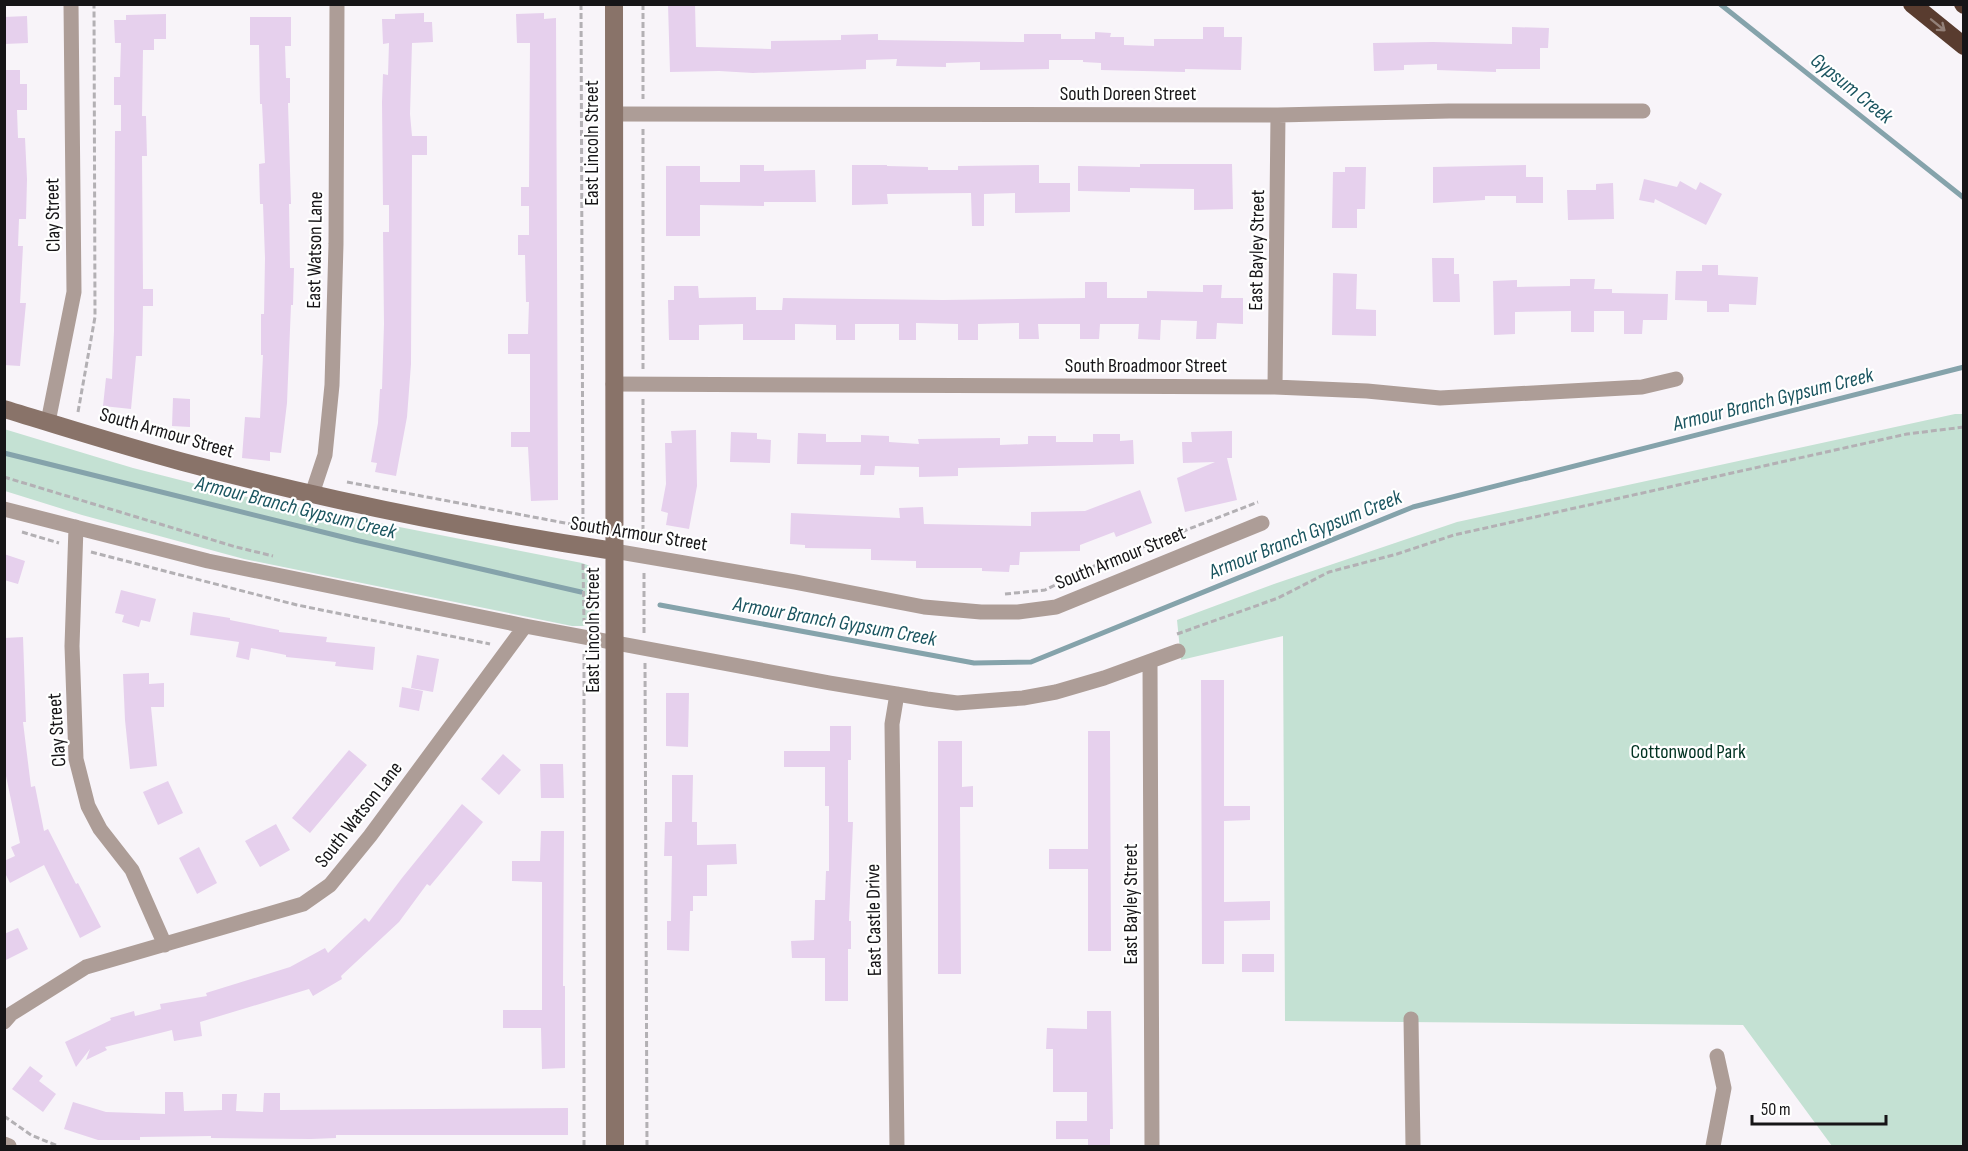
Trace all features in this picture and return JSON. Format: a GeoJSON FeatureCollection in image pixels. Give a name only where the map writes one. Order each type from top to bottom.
{"type":"FeatureCollection","features":[{"type":"Feature","properties":{"kind":"highway"},"geometry":{"type":"LineString","coordinates":[[1912,4],[1964,46]]}},
{"type":"Feature","properties":{"kind":"street","name":"Clay Street"},"geometry":{"type":"LineString","coordinates":[[48,422],[74,292],[71,4]]}},
{"type":"Feature","properties":{"kind":"street","name":"East Watson Lane"},"geometry":{"type":"LineString","coordinates":[[312,494],[325,455],[332,386],[336,244],[337,4]]}},
{"type":"Feature","properties":{"kind":"street","name":"East Lincoln Street"},"geometry":{"type":"LineString","coordinates":[[614,4],[615,1146]]}},
{"type":"Feature","properties":{"kind":"street","name":"South Doreen Street"},"geometry":{"type":"LineString","coordinates":[[614,114],[1278,115],[1449,111],[1643,111]]}},
{"type":"Feature","properties":{"kind":"street","name":"East Bayley Street"},"geometry":{"type":"LineString","coordinates":[[1275,387],[1278,115]]}},
{"type":"Feature","properties":{"kind":"street","name":"South Broadmoor Street"},"geometry":{"type":"LineString","coordinates":[[614,384],[1275,387],[1367,391],[1440,398],[1642,387],[1676,379]]}},
{"type":"Feature","properties":{"kind":"street","name":"South Armour Street"},"geometry":{"type":"LineString","coordinates":[[4,409],[182,462],[312,494],[520,537],[644,556],[924,607],[981,612],[1018,612],[1056,607],[1262,522]]}},
{"type":"Feature","properties":{"kind":"street"},"geometry":{"type":"LineString","coordinates":[[4,509],[208,561],[525,626],[583,626],[614,634],[645,648],[957,703],[1023,698],[1056,692],[1178,651]]}},
{"type":"Feature","properties":{"kind":"street","name":"Clay Street"},"geometry":{"type":"LineString","coordinates":[[76,527],[72,646],[76,759],[88,806],[100,829],[132,870],[165,945]]}},
{"type":"Feature","properties":{"kind":"street","name":"South Watson Lane"},"geometry":{"type":"LineString","coordinates":[[4,1022],[12,1014],[86,968],[303,904],[330,885],[370,836],[525,626]]}},
{"type":"Feature","properties":{"kind":"street","name":"East Bayley Street"},"geometry":{"type":"LineString","coordinates":[[1150,662],[1152,1146]]}},
{"type":"Feature","properties":{"kind":"street","name":"East Castle Drive"},"geometry":{"type":"LineString","coordinates":[[897,694],[892,724],[897,1146]]}},
{"type":"Feature","properties":{"kind":"street"},"geometry":{"type":"LineString","coordinates":[[1411,1019],[1413,1146]]}},
{"type":"Feature","properties":{"kind":"street"},"geometry":{"type":"LineString","coordinates":[[1713,1146],[1724,1088],[1717,1056]]}},
{"type":"Feature","properties":{"kind":"street"},"geometry":{"type":"LineString","coordinates":[[4,1144],[9,1146]]}},
{"type":"Feature","properties":{"kind":"path"},"geometry":{"type":"LineString","coordinates":[[78,414],[95,317],[94,4]]}},
{"type":"Feature","properties":{"kind":"path"},"geometry":{"type":"LineString","coordinates":[[581,4],[584,1146]]}},
{"type":"Feature","properties":{"kind":"path"},"geometry":{"type":"LineString","coordinates":[[643,4],[647,1146]]}},
{"type":"Feature","properties":{"kind":"path"},"geometry":{"type":"LineString","coordinates":[[1178,651],[1176,634],[1278,598],[1329,572],[1397,554],[1454,535],[1907,434],[1964,427]]}},
{"type":"Feature","properties":{"kind":"path"},"geometry":{"type":"LineString","coordinates":[[4,477],[236,547],[281,558]]}},
{"type":"Feature","properties":{"kind":"path"},"geometry":{"type":"LineString","coordinates":[[15,530],[75,548],[297,605],[490,644]]}},
{"type":"Feature","properties":{"kind":"path"},"geometry":{"type":"LineString","coordinates":[[583,626],[614,634]]}},
{"type":"Feature","properties":{"kind":"path"},"geometry":{"type":"LineString","coordinates":[[4,1116],[31,1135],[58,1146]]}},
{"type":"Feature","properties":{"kind":"green space","name":"Cottonwood Park"},"geometry":{"type":"Polygon","coordinates":[[[1963,414],[1963,1146],[1832,1146],[1743,1025],[1285,1021],[1283,636],[1181,660],[1177,620],[1274,584],[1457,522],[1963,414]]]}},
{"type":"Feature","properties":{"kind":"green space"},"geometry":{"type":"Polygon","coordinates":[[[4,429],[133,468],[247,497],[582,563],[590,566],[595,573],[594,618],[585,626],[572,626],[244,559],[82,515],[5,491],[4,429]]]}},
{"type":"Feature","properties":{"kind":"building"},"geometry":{"type":"Polygon","coordinates":[[[668,4],[695,4],[696,47],[771,49],[771,41],[841,40],[841,35],[878,34],[878,40],[1024,42],[1024,34],[1061,34],[1061,39],[1095,39],[1095,32],[1111,33],[1110,37],[1124,37],[1124,45],[1154,46],[1154,39],[1203,39],[1203,27],[1224,27],[1224,37],[1242,37],[1241,70],[1185,69],[1185,72],[1101,70],[1101,63],[1083,62],[1083,60],[1049,60],[1049,69],[980,70],[980,62],[946,63],[946,67],[896,66],[897,59],[866,60],[866,69],[753,73],[670,72],[668,4]]]}},
{"type":"Feature","properties":{"kind":"building"},"geometry":{"type":"Polygon","coordinates":[[[424,13],[424,22],[432,22],[433,42],[412,43],[410,114],[412,136],[427,136],[427,155],[412,155],[411,364],[407,417],[396,476],[375,472],[377,463],[371,462],[378,423],[380,389],[382,389],[383,232],[389,232],[389,205],[383,205],[382,102],[383,74],[388,75],[389,43],[383,44],[382,19],[395,19],[395,14],[424,13]]]}},
{"type":"Feature","properties":{"kind":"building"},"geometry":{"type":"Polygon","coordinates":[[[544,13],[544,19],[556,18],[558,500],[531,501],[528,447],[511,447],[511,432],[530,432],[530,354],[508,354],[508,334],[528,334],[529,302],[526,302],[525,255],[518,255],[518,235],[529,235],[529,206],[521,206],[521,187],[529,187],[530,43],[517,43],[516,14],[544,13]]]}},
{"type":"Feature","properties":{"kind":"building"},"geometry":{"type":"Polygon","coordinates":[[[166,14],[166,39],[154,39],[154,50],[143,50],[142,116],[146,116],[147,156],[142,156],[143,289],[153,289],[153,306],[143,306],[142,356],[136,356],[131,409],[103,406],[106,378],[112,379],[115,131],[121,131],[121,105],[114,105],[114,77],[120,77],[121,43],[115,43],[114,20],[126,20],[126,15],[166,14]]]}},
{"type":"Feature","properties":{"kind":"building"},"geometry":{"type":"Polygon","coordinates":[[[27,16],[28,43],[4,44],[4,17],[27,16]]]}},
{"type":"Feature","properties":{"kind":"building"},"geometry":{"type":"Polygon","coordinates":[[[250,17],[291,17],[291,46],[285,46],[286,78],[290,78],[290,103],[288,103],[291,204],[289,204],[290,268],[294,268],[293,305],[291,305],[287,403],[281,453],[270,452],[270,461],[242,458],[245,417],[260,418],[263,355],[261,355],[261,314],[264,314],[265,258],[259,164],[265,163],[262,104],[260,104],[259,45],[250,45],[250,17]]]}},
{"type":"Feature","properties":{"kind":"building"},"geometry":{"type":"Polygon","coordinates":[[[1512,27],[1549,28],[1548,48],[1540,48],[1540,69],[1496,69],[1496,72],[1437,70],[1437,64],[1404,65],[1404,70],[1374,71],[1373,43],[1512,44],[1512,27]]]}},
{"type":"Feature","properties":{"kind":"building"},"geometry":{"type":"Polygon","coordinates":[[[4,70],[20,70],[20,84],[27,84],[27,110],[17,110],[18,138],[25,138],[27,179],[26,219],[19,219],[18,246],[23,246],[20,303],[26,303],[20,366],[4,365],[4,70]]]}},
{"type":"Feature","properties":{"kind":"building"},"geometry":{"type":"Polygon","coordinates":[[[1140,164],[1232,164],[1233,209],[1194,210],[1194,189],[1130,188],[1130,192],[1078,191],[1078,166],[1140,167],[1140,164]]]}},
{"type":"Feature","properties":{"kind":"building"},"geometry":{"type":"Polygon","coordinates":[[[740,165],[764,165],[764,171],[815,170],[816,202],[764,202],[764,206],[700,205],[700,236],[666,236],[666,166],[700,166],[700,182],[740,182],[740,165]]]}},
{"type":"Feature","properties":{"kind":"building"},"geometry":{"type":"Polygon","coordinates":[[[852,165],[958,170],[958,166],[1039,165],[1039,183],[1070,183],[1070,212],[1015,213],[1015,193],[984,194],[984,226],[972,226],[971,193],[887,194],[888,204],[852,205],[852,165]]]}},
{"type":"Feature","properties":{"kind":"building"},"geometry":{"type":"Polygon","coordinates":[[[1526,165],[1526,177],[1543,177],[1543,203],[1516,203],[1516,196],[1485,196],[1485,200],[1433,203],[1433,167],[1526,165]]]}},
{"type":"Feature","properties":{"kind":"building"},"geometry":{"type":"Polygon","coordinates":[[[1345,167],[1366,167],[1365,209],[1357,209],[1357,228],[1332,228],[1333,172],[1345,172],[1345,167]]]}},
{"type":"Feature","properties":{"kind":"building"},"geometry":{"type":"Polygon","coordinates":[[[1644,179],[1677,187],[1680,181],[1696,190],[1700,182],[1722,194],[1706,225],[1655,199],[1654,203],[1639,200],[1644,179]]]}},
{"type":"Feature","properties":{"kind":"building"},"geometry":{"type":"Polygon","coordinates":[[[1613,183],[1614,219],[1568,220],[1567,190],[1596,190],[1596,184],[1613,183]]]}},
{"type":"Feature","properties":{"kind":"building"},"geometry":{"type":"Polygon","coordinates":[[[1432,258],[1454,258],[1454,274],[1459,274],[1460,302],[1433,302],[1432,258]]]}},
{"type":"Feature","properties":{"kind":"building"},"geometry":{"type":"Polygon","coordinates":[[[1702,265],[1718,265],[1718,275],[1758,277],[1756,305],[1729,304],[1729,312],[1707,312],[1707,301],[1675,300],[1676,271],[1702,271],[1702,265]]]}},
{"type":"Feature","properties":{"kind":"building"},"geometry":{"type":"Polygon","coordinates":[[[1333,273],[1357,274],[1356,309],[1376,310],[1376,336],[1332,335],[1333,273]]]}},
{"type":"Feature","properties":{"kind":"building"},"geometry":{"type":"Polygon","coordinates":[[[1570,279],[1595,279],[1594,289],[1612,289],[1612,293],[1668,294],[1667,320],[1643,320],[1642,334],[1624,334],[1624,311],[1594,311],[1594,332],[1571,332],[1571,311],[1515,312],[1515,334],[1494,335],[1493,281],[1517,280],[1517,287],[1570,286],[1570,279]]]}},
{"type":"Feature","properties":{"kind":"building"},"geometry":{"type":"Polygon","coordinates":[[[1085,282],[1107,282],[1107,298],[1147,298],[1147,291],[1203,292],[1203,285],[1222,285],[1221,298],[1243,298],[1243,324],[1217,323],[1216,339],[1196,339],[1197,321],[1161,320],[1160,340],[1138,339],[1139,324],[1100,324],[1099,339],[1080,339],[1080,324],[1038,324],[1039,339],[1019,339],[1019,323],[978,324],[978,340],[958,340],[958,324],[916,323],[916,340],[899,340],[899,324],[855,324],[855,340],[836,340],[836,325],[795,324],[795,340],[743,340],[743,324],[699,325],[699,340],[669,340],[668,300],[674,300],[674,286],[698,286],[699,298],[756,297],[756,310],[782,310],[783,298],[943,300],[1085,298],[1085,282]]]}},
{"type":"Feature","properties":{"kind":"building"},"geometry":{"type":"Polygon","coordinates":[[[173,398],[190,399],[190,427],[172,426],[173,398]]]}},
{"type":"Feature","properties":{"kind":"building"},"geometry":{"type":"Polygon","coordinates":[[[696,430],[697,486],[689,529],[666,525],[668,513],[661,511],[666,484],[665,443],[672,443],[671,431],[696,430]]]}},
{"type":"Feature","properties":{"kind":"building"},"geometry":{"type":"Polygon","coordinates":[[[1232,431],[1232,458],[1227,458],[1237,500],[1185,512],[1177,478],[1215,462],[1183,463],[1182,442],[1192,442],[1191,432],[1232,431]]]}},
{"type":"Feature","properties":{"kind":"building"},"geometry":{"type":"Polygon","coordinates":[[[731,432],[757,433],[757,439],[771,440],[770,463],[730,462],[731,432]]]}},
{"type":"Feature","properties":{"kind":"building"},"geometry":{"type":"Polygon","coordinates":[[[798,433],[826,434],[826,442],[861,442],[861,435],[889,436],[889,442],[919,444],[918,439],[1000,438],[1000,445],[1028,444],[1028,436],[1056,436],[1056,442],[1093,442],[1093,434],[1120,434],[1120,441],[1133,440],[1134,464],[958,468],[958,476],[919,477],[919,467],[875,466],[874,475],[860,475],[861,465],[797,464],[798,433]]]}},
{"type":"Feature","properties":{"kind":"building"},"geometry":{"type":"Polygon","coordinates":[[[1140,490],[1152,523],[1116,537],[1114,532],[1080,545],[1080,551],[1020,552],[1019,565],[1010,565],[1009,572],[982,571],[982,568],[916,568],[916,561],[871,560],[871,549],[805,548],[805,545],[790,544],[791,513],[900,518],[899,508],[923,507],[924,524],[1031,526],[1031,512],[1085,511],[1140,490]]]}},
{"type":"Feature","properties":{"kind":"building"},"geometry":{"type":"Polygon","coordinates":[[[4,554],[25,561],[18,584],[4,580],[4,554]]]}},
{"type":"Feature","properties":{"kind":"building"},"geometry":{"type":"Polygon","coordinates":[[[121,590],[156,599],[150,622],[141,620],[139,627],[122,622],[124,615],[115,613],[121,590]]]}},
{"type":"Feature","properties":{"kind":"building"},"geometry":{"type":"Polygon","coordinates":[[[193,612],[230,618],[230,620],[279,630],[279,632],[327,637],[326,642],[375,647],[373,670],[335,666],[336,662],[286,657],[286,655],[251,648],[249,660],[236,657],[239,642],[190,635],[193,612]]]}},
{"type":"Feature","properties":{"kind":"building"},"geometry":{"type":"Polygon","coordinates":[[[23,637],[26,722],[23,722],[31,787],[35,786],[44,831],[48,829],[101,927],[80,938],[44,865],[10,883],[4,871],[4,861],[15,856],[11,847],[20,843],[6,776],[4,776],[4,638],[23,637]]]}},
{"type":"Feature","properties":{"kind":"building"},"geometry":{"type":"Polygon","coordinates":[[[417,655],[439,659],[433,692],[411,688],[417,655]]]}},
{"type":"Feature","properties":{"kind":"building"},"geometry":{"type":"Polygon","coordinates":[[[149,673],[149,684],[164,683],[164,707],[151,707],[157,766],[130,769],[123,674],[149,673]]]}},
{"type":"Feature","properties":{"kind":"building"},"geometry":{"type":"Polygon","coordinates":[[[1201,680],[1224,680],[1224,806],[1250,806],[1250,820],[1224,821],[1224,902],[1270,901],[1270,920],[1224,921],[1224,964],[1202,964],[1201,680]]]}},
{"type":"Feature","properties":{"kind":"building"},"geometry":{"type":"Polygon","coordinates":[[[402,687],[423,691],[419,711],[399,707],[402,687]]]}},
{"type":"Feature","properties":{"kind":"building"},"geometry":{"type":"Polygon","coordinates":[[[666,693],[689,693],[688,747],[666,746],[666,693]]]}},
{"type":"Feature","properties":{"kind":"building"},"geometry":{"type":"Polygon","coordinates":[[[830,726],[851,726],[851,760],[848,760],[848,822],[853,822],[848,1001],[825,1001],[825,958],[792,958],[791,941],[814,940],[815,900],[825,900],[826,871],[829,871],[829,806],[825,806],[825,767],[784,767],[784,751],[830,751],[830,726]]]}},
{"type":"Feature","properties":{"kind":"building"},"geometry":{"type":"Polygon","coordinates":[[[1088,731],[1110,731],[1111,951],[1088,951],[1088,869],[1049,869],[1049,849],[1088,849],[1088,731]]]}},
{"type":"Feature","properties":{"kind":"building"},"geometry":{"type":"Polygon","coordinates":[[[938,741],[962,741],[962,787],[973,786],[973,807],[960,807],[961,974],[938,974],[938,741]]]}},
{"type":"Feature","properties":{"kind":"building"},"geometry":{"type":"Polygon","coordinates":[[[349,750],[367,765],[310,833],[292,818],[349,750]]]}},
{"type":"Feature","properties":{"kind":"building"},"geometry":{"type":"Polygon","coordinates":[[[503,754],[521,770],[499,795],[481,779],[503,754]]]}},
{"type":"Feature","properties":{"kind":"building"},"geometry":{"type":"Polygon","coordinates":[[[540,764],[563,764],[564,798],[541,798],[540,764]]]}},
{"type":"Feature","properties":{"kind":"building"},"geometry":{"type":"Polygon","coordinates":[[[672,775],[693,775],[692,822],[697,822],[697,845],[736,844],[737,864],[707,865],[707,896],[693,896],[693,911],[690,911],[689,951],[667,950],[667,921],[671,921],[672,856],[664,856],[665,822],[672,822],[672,775]]]}},
{"type":"Feature","properties":{"kind":"building"},"geometry":{"type":"Polygon","coordinates":[[[168,781],[183,813],[158,825],[143,792],[168,781]]]}},
{"type":"Feature","properties":{"kind":"building"},"geometry":{"type":"Polygon","coordinates":[[[462,804],[483,822],[430,886],[427,884],[399,922],[341,976],[342,979],[313,996],[309,989],[200,1022],[202,1036],[174,1041],[172,1030],[105,1047],[107,1050],[86,1060],[90,1049],[76,1067],[65,1042],[111,1020],[110,1018],[134,1011],[135,1016],[161,1009],[160,1004],[207,996],[206,993],[290,967],[325,948],[328,953],[365,918],[369,922],[462,804]]]}},
{"type":"Feature","properties":{"kind":"building"},"geometry":{"type":"Polygon","coordinates":[[[276,824],[290,850],[260,867],[245,841],[276,824]]]}},
{"type":"Feature","properties":{"kind":"building"},"geometry":{"type":"Polygon","coordinates":[[[541,831],[564,831],[565,1068],[542,1069],[541,1028],[503,1028],[503,1010],[542,1010],[542,882],[512,881],[512,861],[540,861],[541,831]]]}},
{"type":"Feature","properties":{"kind":"building"},"geometry":{"type":"Polygon","coordinates":[[[199,847],[217,883],[197,894],[179,858],[199,847]]]}},
{"type":"Feature","properties":{"kind":"building"},"geometry":{"type":"Polygon","coordinates":[[[18,928],[28,949],[4,961],[4,934],[18,928]]]}},
{"type":"Feature","properties":{"kind":"building"},"geometry":{"type":"Polygon","coordinates":[[[1242,954],[1274,954],[1274,972],[1242,972],[1242,954]]]}},
{"type":"Feature","properties":{"kind":"building"},"geometry":{"type":"Polygon","coordinates":[[[1087,1011],[1111,1011],[1113,1129],[1110,1129],[1110,1146],[1088,1146],[1088,1139],[1056,1139],[1056,1121],[1087,1121],[1087,1092],[1053,1092],[1053,1049],[1046,1049],[1047,1028],[1087,1029],[1087,1011]]]}},
{"type":"Feature","properties":{"kind":"building"},"geometry":{"type":"Polygon","coordinates":[[[30,1066],[43,1076],[39,1081],[56,1094],[43,1112],[12,1089],[30,1066]]]}},
{"type":"Feature","properties":{"kind":"building"},"geometry":{"type":"Polygon","coordinates":[[[165,1092],[183,1092],[184,1111],[222,1110],[222,1094],[237,1094],[236,1111],[263,1112],[264,1093],[280,1093],[280,1110],[568,1108],[568,1135],[336,1135],[336,1138],[311,1139],[211,1138],[211,1136],[98,1140],[64,1129],[73,1102],[106,1112],[165,1114],[165,1092]]]}},
{"type":"Feature","properties":{"kind":"waterway","name":"Gypsum Creek"},"geometry":{"type":"LineString","coordinates":[[1720,4],[1964,198]]}},
{"type":"Feature","properties":{"kind":"waterway","name":"Armour Branch Gypsum Creek"},"geometry":{"type":"LineString","coordinates":[[660,605],[974,663],[1031,662],[1413,507],[1964,367]]}},
{"type":"Feature","properties":{"kind":"waterway","name":"Armour Branch Gypsum Creek"},"geometry":{"type":"LineString","coordinates":[[4,453],[355,540],[581,592]]}}]}
